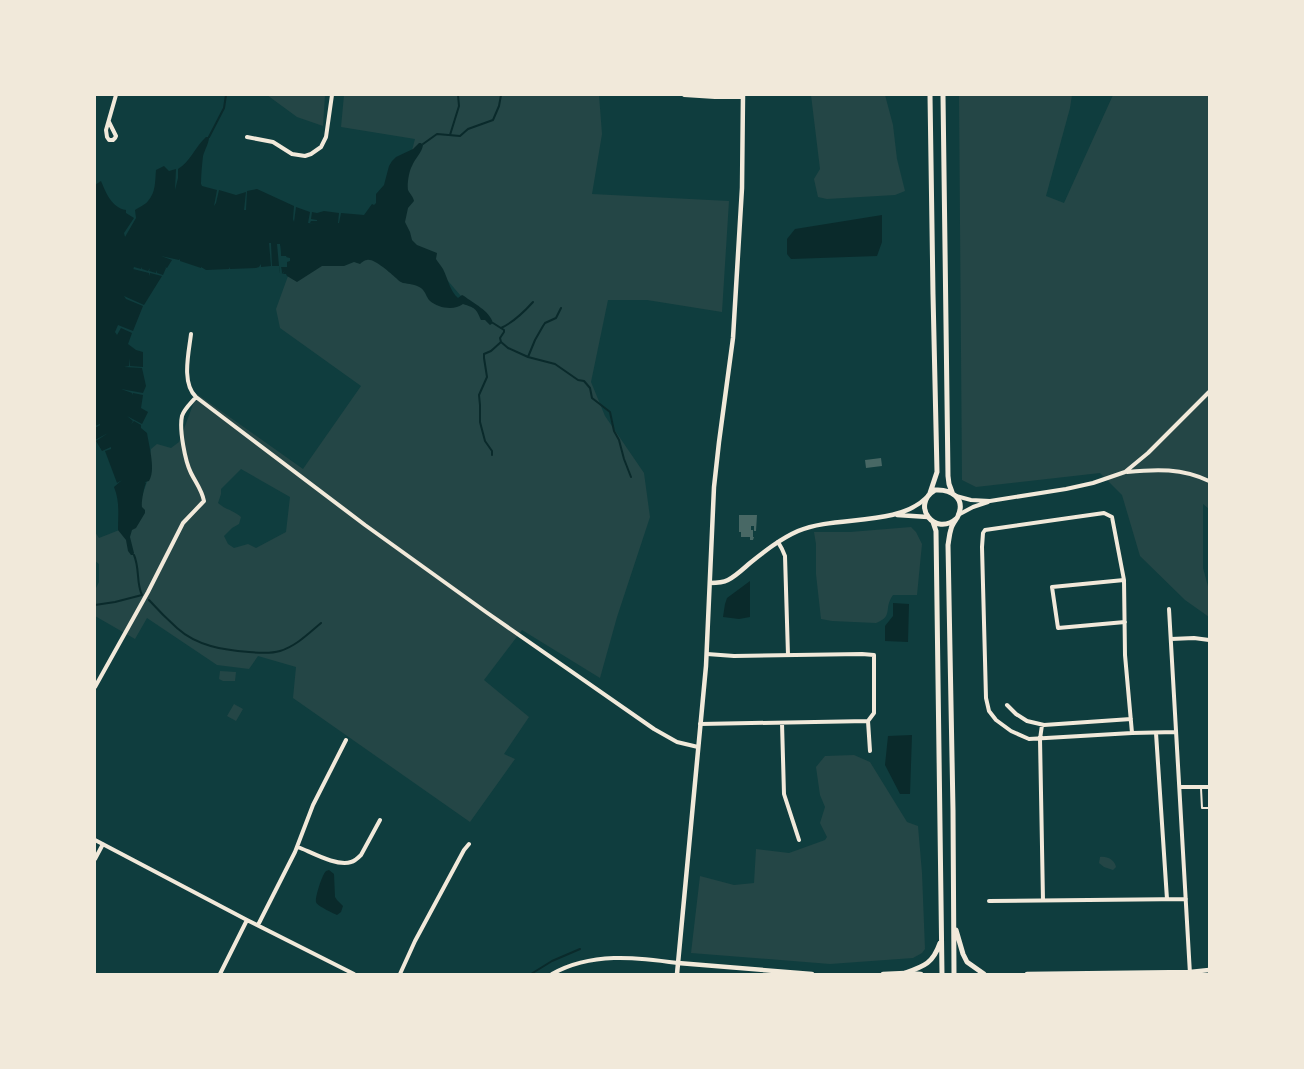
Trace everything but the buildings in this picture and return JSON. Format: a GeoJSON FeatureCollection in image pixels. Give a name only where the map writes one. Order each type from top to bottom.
{"type":"FeatureCollection","features":[{"type":"Feature","properties":{"kind":"main road"},"geometry":{"type":"LineString","coordinates":[[930,95],[937,472],[924,509],[933,522],[941,525],[948,524],[957,516]]}},
{"type":"Feature","properties":{"kind":"main road"},"geometry":{"type":"LineString","coordinates":[[943,95],[948,476],[949,484],[960,502],[960,509],[951,527],[948,545],[954,974]]}},
{"type":"Feature","properties":{"kind":"main road"},"geometry":{"type":"LineString","coordinates":[[928,497],[935,490],[954,494]]}},
{"type":"Feature","properties":{"kind":"main road"},"geometry":{"type":"LineString","coordinates":[[933,522],[936,530],[942,974]]}},
{"type":"Feature","properties":{"kind":"main road"},"geometry":{"type":"LineString","coordinates":[[954,923],[967,962],[984,974]]}},
{"type":"Feature","properties":{"kind":"main road"},"geometry":{"type":"LineString","coordinates":[[908,973],[929,963],[937,953],[942,937]]}},
{"type":"Feature","properties":{"kind":"street"},"geometry":{"type":"LineString","coordinates":[[109,122],[116,95]]}},
{"type":"Feature","properties":{"kind":"street"},"geometry":{"type":"LineString","coordinates":[[247,137],[273,142],[298,156],[311,154],[321,147],[326,137],[332,95]]}},
{"type":"Feature","properties":{"kind":"street"},"geometry":{"type":"LineString","coordinates":[[677,974],[707,654],[717,461],[733,338],[742,188],[743,96],[706,97],[684,95]]}},
{"type":"Feature","properties":{"kind":"street"},"geometry":{"type":"LineString","coordinates":[[191,334],[188,379],[191,390],[196,397],[365,525],[486,612],[654,729],[677,742],[698,747]]}},
{"type":"Feature","properties":{"kind":"street"},"geometry":{"type":"LineString","coordinates":[[1125,472],[1148,453],[1209,392]]}},
{"type":"Feature","properties":{"kind":"street"},"geometry":{"type":"LineString","coordinates":[[95,687],[148,592],[183,523],[204,501],[202,490],[188,465],[182,426],[183,413],[196,397]]}},
{"type":"Feature","properties":{"kind":"street"},"geometry":{"type":"LineString","coordinates":[[957,516],[973,507],[990,501],[1066,489],[1093,483],[1125,472],[1178,471],[1209,480]]}},
{"type":"Feature","properties":{"kind":"street"},"geometry":{"type":"LineString","coordinates":[[954,494],[971,500],[990,501]]}},
{"type":"Feature","properties":{"kind":"street"},"geometry":{"type":"LineString","coordinates":[[896,515],[919,505],[928,497]]}},
{"type":"Feature","properties":{"kind":"street"},"geometry":{"type":"LineString","coordinates":[[1132,733],[1125,655],[1124,580],[1112,517],[1104,513],[985,530],[982,538],[985,689],[989,711],[996,720],[1011,731],[1030,739],[1176,732]]}},
{"type":"Feature","properties":{"kind":"street"},"geometry":{"type":"LineString","coordinates":[[710,583],[718,583],[729,579],[778,542],[808,528],[896,515],[928,517]]}},
{"type":"Feature","properties":{"kind":"street"},"geometry":{"type":"LineString","coordinates":[[778,542],[784,556],[788,655]]}},
{"type":"Feature","properties":{"kind":"street"},"geometry":{"type":"LineString","coordinates":[[1124,580],[1052,587],[1058,628],[1125,622]]}},
{"type":"Feature","properties":{"kind":"street"},"geometry":{"type":"LineString","coordinates":[[1169,609],[1190,973]]}},
{"type":"Feature","properties":{"kind":"street"},"geometry":{"type":"LineString","coordinates":[[1171,639],[1194,638],[1209,640]]}},
{"type":"Feature","properties":{"kind":"street"},"geometry":{"type":"LineString","coordinates":[[707,654],[734,656],[862,654],[874,656],[874,713],[868,721],[870,752]]}},
{"type":"Feature","properties":{"kind":"street"},"geometry":{"type":"LineString","coordinates":[[1007,705],[1023,718],[1042,725],[1131,719]]}},
{"type":"Feature","properties":{"kind":"street"},"geometry":{"type":"LineString","coordinates":[[700,724],[868,721]]}},
{"type":"Feature","properties":{"kind":"street"},"geometry":{"type":"LineString","coordinates":[[782,724],[784,794],[799,840]]}},
{"type":"Feature","properties":{"kind":"street"},"geometry":{"type":"LineString","coordinates":[[1042,725],[1040,739],[1044,900]]}},
{"type":"Feature","properties":{"kind":"street"},"geometry":{"type":"LineString","coordinates":[[1156,733],[1167,899]]}},
{"type":"Feature","properties":{"kind":"street"},"geometry":{"type":"LineString","coordinates":[[258,925],[298,846],[313,805],[346,740]]}},
{"type":"Feature","properties":{"kind":"street"},"geometry":{"type":"LineString","coordinates":[[1180,787],[1209,787]]}},
{"type":"Feature","properties":{"kind":"street"},"geometry":{"type":"LineString","coordinates":[[298,846],[338,862],[350,863],[361,855],[380,820]]}},
{"type":"Feature","properties":{"kind":"street"},"geometry":{"type":"LineString","coordinates":[[95,840],[354,974]]}},
{"type":"Feature","properties":{"kind":"street"},"geometry":{"type":"LineString","coordinates":[[95,859],[103,844]]}},
{"type":"Feature","properties":{"kind":"street"},"geometry":{"type":"LineString","coordinates":[[400,974],[415,941],[468,844]]}},
{"type":"Feature","properties":{"kind":"street"},"geometry":{"type":"LineString","coordinates":[[988,901],[1186,898]]}},
{"type":"Feature","properties":{"kind":"street"},"geometry":{"type":"LineString","coordinates":[[220,974],[247,920]]}},
{"type":"Feature","properties":{"kind":"street"},"geometry":{"type":"LineString","coordinates":[[552,974],[572,965],[598,958],[622,958],[812,974]]}},
{"type":"Feature","properties":{"kind":"street"},"geometry":{"type":"LineString","coordinates":[[1026,974],[1190,973],[1209,970]]}},
{"type":"Feature","properties":{"kind":"street"},"geometry":{"type":"LineString","coordinates":[[883,974],[921,974]]}},
{"type":"Feature","properties":{"kind":"lane"},"geometry":{"type":"LineString","coordinates":[[1201,787],[1202,808],[1209,808]]}},
{"type":"Feature","properties":{"kind":"shaded area"},"geometry":{"type":"Polygon","coordinates":[[[267,95],[325,95],[323,126],[297,117],[267,95]]]}},
{"type":"Feature","properties":{"kind":"shaded area"},"geometry":{"type":"Polygon","coordinates":[[[344,95],[599,95],[602,134],[592,194],[729,201],[722,312],[647,300],[608,300],[591,382],[605,416],[644,473],[650,517],[617,617],[600,678],[522,630],[484,680],[529,717],[504,754],[515,759],[470,822],[293,698],[296,667],[258,656],[249,669],[217,665],[147,618],[135,639],[95,616],[95,590],[99,582],[99,564],[95,561],[95,532],[99,538],[132,525],[149,476],[151,449],[157,444],[171,448],[179,442],[197,394],[303,469],[361,386],[280,328],[276,309],[288,276],[321,264],[374,258],[467,303],[442,274],[406,244],[401,212],[415,139],[341,127],[344,95]],[[241,469],[221,489],[218,503],[241,517],[239,524],[224,536],[228,544],[234,548],[248,544],[256,548],[286,532],[290,497],[241,469]]]}},
{"type":"Feature","properties":{"kind":"shaded area"},"geometry":{"type":"Polygon","coordinates":[[[811,95],[885,95],[893,125],[897,159],[905,191],[895,195],[827,199],[818,197],[814,179],[820,169],[811,95]]]}},
{"type":"Feature","properties":{"kind":"shaded area"},"geometry":{"type":"Polygon","coordinates":[[[959,95],[1072,95],[1046,196],[1064,203],[1113,95],[1209,95],[1209,509],[1203,504],[1203,568],[1209,590],[1209,617],[1185,600],[1140,556],[1122,495],[1100,473],[976,487],[962,480],[959,95]]]}},
{"type":"Feature","properties":{"kind":"shaded area"},"geometry":{"type":"Polygon","coordinates":[[[209,137],[203,156],[201,184],[202,186],[217,190],[214,206],[219,190],[236,195],[246,192],[244,210],[246,210],[247,191],[257,189],[294,206],[294,222],[296,207],[310,212],[308,223],[317,224],[310,223],[311,221],[317,221],[311,219],[312,212],[324,211],[339,213],[339,223],[341,213],[364,215],[372,204],[376,203],[376,194],[384,185],[392,161],[421,143],[423,145],[422,148],[413,163],[408,181],[408,190],[414,201],[408,208],[405,222],[412,240],[417,245],[437,253],[436,259],[443,269],[455,295],[458,298],[462,295],[481,308],[493,323],[490,325],[485,320],[481,320],[475,309],[470,306],[463,304],[451,308],[433,303],[421,288],[401,282],[382,266],[370,260],[365,260],[360,264],[354,262],[344,266],[322,266],[297,282],[283,274],[285,271],[282,274],[281,266],[287,267],[287,261],[290,258],[281,256],[280,244],[280,273],[279,266],[272,266],[271,243],[269,243],[271,266],[261,267],[261,264],[256,268],[230,269],[229,267],[229,269],[206,270],[180,261],[180,259],[161,256],[172,260],[167,268],[165,267],[163,275],[157,273],[157,270],[156,273],[149,271],[150,268],[148,271],[141,267],[141,269],[134,267],[136,260],[133,269],[149,273],[149,276],[150,273],[162,276],[144,305],[124,296],[126,299],[143,306],[133,331],[118,325],[115,332],[117,335],[121,328],[132,333],[128,344],[136,350],[143,352],[143,367],[130,366],[130,358],[129,366],[124,367],[142,368],[146,386],[143,393],[121,389],[133,395],[133,393],[143,395],[141,408],[148,412],[142,424],[127,416],[133,421],[131,424],[134,421],[141,425],[141,428],[147,433],[152,464],[151,476],[149,481],[145,482],[142,499],[142,507],[145,513],[136,528],[132,530],[130,537],[134,553],[131,555],[128,551],[126,540],[118,530],[118,503],[114,487],[122,480],[117,483],[105,451],[111,449],[111,447],[102,451],[96,441],[108,433],[95,440],[95,428],[100,424],[95,426],[95,185],[101,181],[113,203],[126,210],[126,213],[134,218],[124,233],[125,237],[136,218],[135,210],[151,198],[155,186],[156,170],[164,166],[169,171],[176,169],[175,190],[178,169],[186,162],[202,141],[209,137]]]}},
{"type":"Feature","properties":{"kind":"shaded area"},"geometry":{"type":"Polygon","coordinates":[[[882,215],[882,242],[877,256],[791,259],[787,254],[787,239],[795,229],[882,215]]]}},
{"type":"Feature","properties":{"kind":"shaded area"},"geometry":{"type":"Polygon","coordinates":[[[911,527],[922,544],[917,595],[893,595],[887,615],[876,623],[821,619],[814,532],[850,532],[911,527]]]}},
{"type":"Feature","properties":{"kind":"shaded area"},"geometry":{"type":"Polygon","coordinates":[[[750,581],[750,617],[739,619],[723,617],[727,598],[750,581]]]}},
{"type":"Feature","properties":{"kind":"shaded area"},"geometry":{"type":"Polygon","coordinates":[[[893,603],[909,604],[908,642],[885,641],[885,626],[893,616],[893,603]]]}},
{"type":"Feature","properties":{"kind":"shaded area"},"geometry":{"type":"Polygon","coordinates":[[[220,671],[236,672],[235,681],[219,679],[220,671]]]}},
{"type":"Feature","properties":{"kind":"shaded area"},"geometry":{"type":"Polygon","coordinates":[[[234,704],[243,709],[236,721],[227,716],[234,704]]]}},
{"type":"Feature","properties":{"kind":"shaded area"},"geometry":{"type":"Polygon","coordinates":[[[912,735],[910,794],[900,794],[885,765],[888,736],[912,735]]]}},
{"type":"Feature","properties":{"kind":"shaded area"},"geometry":{"type":"Polygon","coordinates":[[[854,755],[870,762],[907,822],[918,826],[925,949],[922,953],[913,958],[830,964],[691,953],[700,876],[734,885],[754,883],[756,849],[789,853],[825,840],[827,837],[820,823],[825,807],[820,795],[816,767],[825,756],[854,755]]]}},
{"type":"Feature","properties":{"kind":"shaded area"},"geometry":{"type":"Polygon","coordinates":[[[1100,857],[1110,859],[1116,867],[1113,870],[1104,867],[1099,863],[1100,857]]]}},
{"type":"Feature","properties":{"kind":"shaded area"},"geometry":{"type":"Polygon","coordinates":[[[329,870],[334,874],[335,897],[343,906],[341,912],[337,915],[316,902],[323,877],[326,871],[329,870]]]}},
{"type":"Feature","properties":{"kind":"pier"},"geometry":{"type":"Polygon","coordinates":[[[277,244],[280,244],[281,256],[290,258],[290,261],[287,262],[287,267],[281,267],[282,274],[280,273],[277,244]]]}},
{"type":"Feature","properties":{"kind":"waterway"},"geometry":{"type":"LineString","coordinates":[[209,137],[224,108],[226,95]]}},
{"type":"Feature","properties":{"kind":"waterway"},"geometry":{"type":"LineString","coordinates":[[450,135],[459,106],[458,95]]}},
{"type":"Feature","properties":{"kind":"waterway"},"geometry":{"type":"LineString","coordinates":[[423,144],[437,134],[460,136],[468,129],[493,120],[501,95]]}},
{"type":"Feature","properties":{"kind":"waterway"},"geometry":{"type":"LineString","coordinates":[[501,328],[510,323],[533,302]]}},
{"type":"Feature","properties":{"kind":"waterway"},"geometry":{"type":"LineString","coordinates":[[528,357],[545,323],[556,318],[561,308]]}},
{"type":"Feature","properties":{"kind":"waterway"},"geometry":{"type":"LineString","coordinates":[[492,455],[492,451],[485,441],[480,422],[479,395],[487,377],[484,354],[491,351],[501,342],[500,338],[504,332],[504,330],[493,323]]}},
{"type":"Feature","properties":{"kind":"waterway"},"geometry":{"type":"LineString","coordinates":[[501,342],[508,348],[528,357],[555,364],[578,380],[584,381],[590,388],[592,398],[610,412],[614,431],[619,440],[631,477]]}},
{"type":"Feature","properties":{"kind":"waterway"},"geometry":{"type":"LineString","coordinates":[[95,605],[142,595],[134,555]]}},
{"type":"Feature","properties":{"kind":"waterway"},"geometry":{"type":"LineString","coordinates":[[149,600],[177,628],[193,639],[211,646],[230,650],[264,653],[280,651],[297,643],[321,623]]}},
{"type":"Feature","properties":{"kind":"waterway"},"geometry":{"type":"LineString","coordinates":[[531,974],[552,961],[580,949]]}}]}
